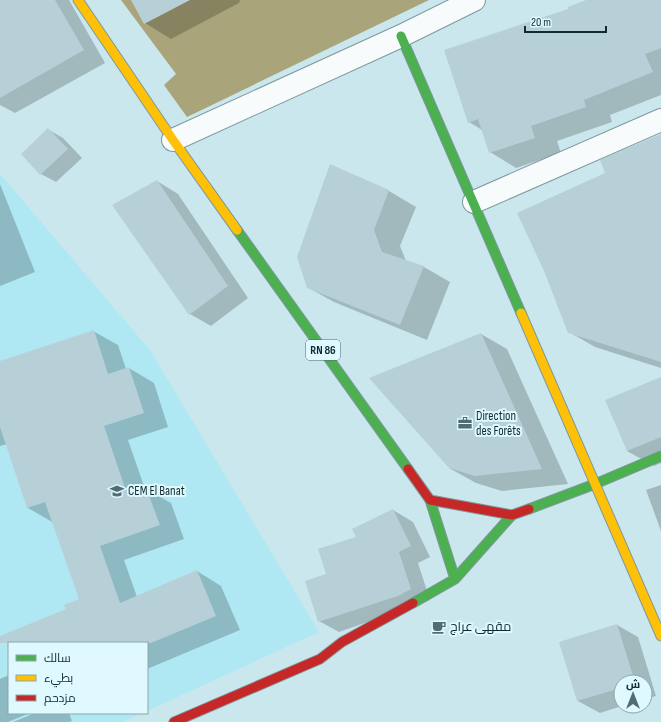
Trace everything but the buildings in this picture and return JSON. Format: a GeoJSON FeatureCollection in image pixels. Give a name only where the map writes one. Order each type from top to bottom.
{"type":"FeatureCollection","features":[{"type":"Feature","properties":{"kind":"street","name":"RN 86"},"geometry":{"type":"LineString","coordinates":[[78,0],[172,140],[430,500]]}},
{"type":"Feature","properties":{"kind":"street"},"geometry":{"type":"LineString","coordinates":[[172,140],[401,36],[467,1]]}},
{"type":"Feature","properties":{"kind":"street"},"geometry":{"type":"LineString","coordinates":[[401,36],[661,636]]}},
{"type":"Feature","properties":{"kind":"street"},"geometry":{"type":"LineString","coordinates":[[474,202],[661,120]]}},
{"type":"Feature","properties":{"kind":"street"},"geometry":{"type":"LineString","coordinates":[[174,722],[320,659],[342,642],[455,579],[512,515],[595,484],[661,456]]}},
{"type":"Feature","properties":{"kind":"street"},"geometry":{"type":"LineString","coordinates":[[455,579],[430,500],[512,515]]}},
{"type":"Feature","properties":{"kind":"shaded area"},"geometry":{"type":"Polygon","coordinates":[[[121,0],[429,0],[187,117],[164,85],[176,74],[121,0]]]}},
{"type":"Feature","properties":{"kind":"shaded area","name":"CEM El Banat"},"geometry":{"type":"Polygon","coordinates":[[[0,174],[150,350],[319,632],[148,711],[148,642],[8,642],[8,714],[140,714],[123,722],[0,722],[0,174]]]}},
{"type":"Feature","properties":{"kind":"traffic: fast"},"geometry":{"type":"LineString","coordinates":[[401,36],[521,313]]}},
{"type":"Feature","properties":{"kind":"traffic: fast"},"geometry":{"type":"LineString","coordinates":[[237,230],[408,469]]}},
{"type":"Feature","properties":{"kind":"traffic: fast"},"geometry":{"type":"LineString","coordinates":[[529,509],[595,484],[661,456]]}},
{"type":"Feature","properties":{"kind":"traffic: fast"},"geometry":{"type":"LineString","coordinates":[[430,500],[455,579]]}},
{"type":"Feature","properties":{"kind":"traffic: fast"},"geometry":{"type":"LineString","coordinates":[[413,603],[455,579],[512,515]]}},
{"type":"Feature","properties":{"kind":"traffic: slow"},"geometry":{"type":"LineString","coordinates":[[78,0],[173,140],[237,230]]}},
{"type":"Feature","properties":{"kind":"traffic: slow"},"geometry":{"type":"LineString","coordinates":[[521,313],[661,636]]}},
{"type":"Feature","properties":{"kind":"traffic: jam"},"geometry":{"type":"LineString","coordinates":[[408,469],[430,500],[512,515],[529,509]]}},
{"type":"Feature","properties":{"kind":"traffic: jam"},"geometry":{"type":"LineString","coordinates":[[174,722],[320,659],[342,642],[413,603]]}},
{"type":"Feature","properties":{"kind":"place","name":"Direction des Forêts"},"geometry":{"type":"Point","coordinates":[465,423]}},
{"type":"Feature","properties":{"kind":"place","name":"CEM El Banat"},"geometry":{"type":"Point","coordinates":[117,491]}},
{"type":"Feature","properties":{"kind":"place","name":"مقهى عراج"},"geometry":{"type":"Point","coordinates":[439,627]}}]}
